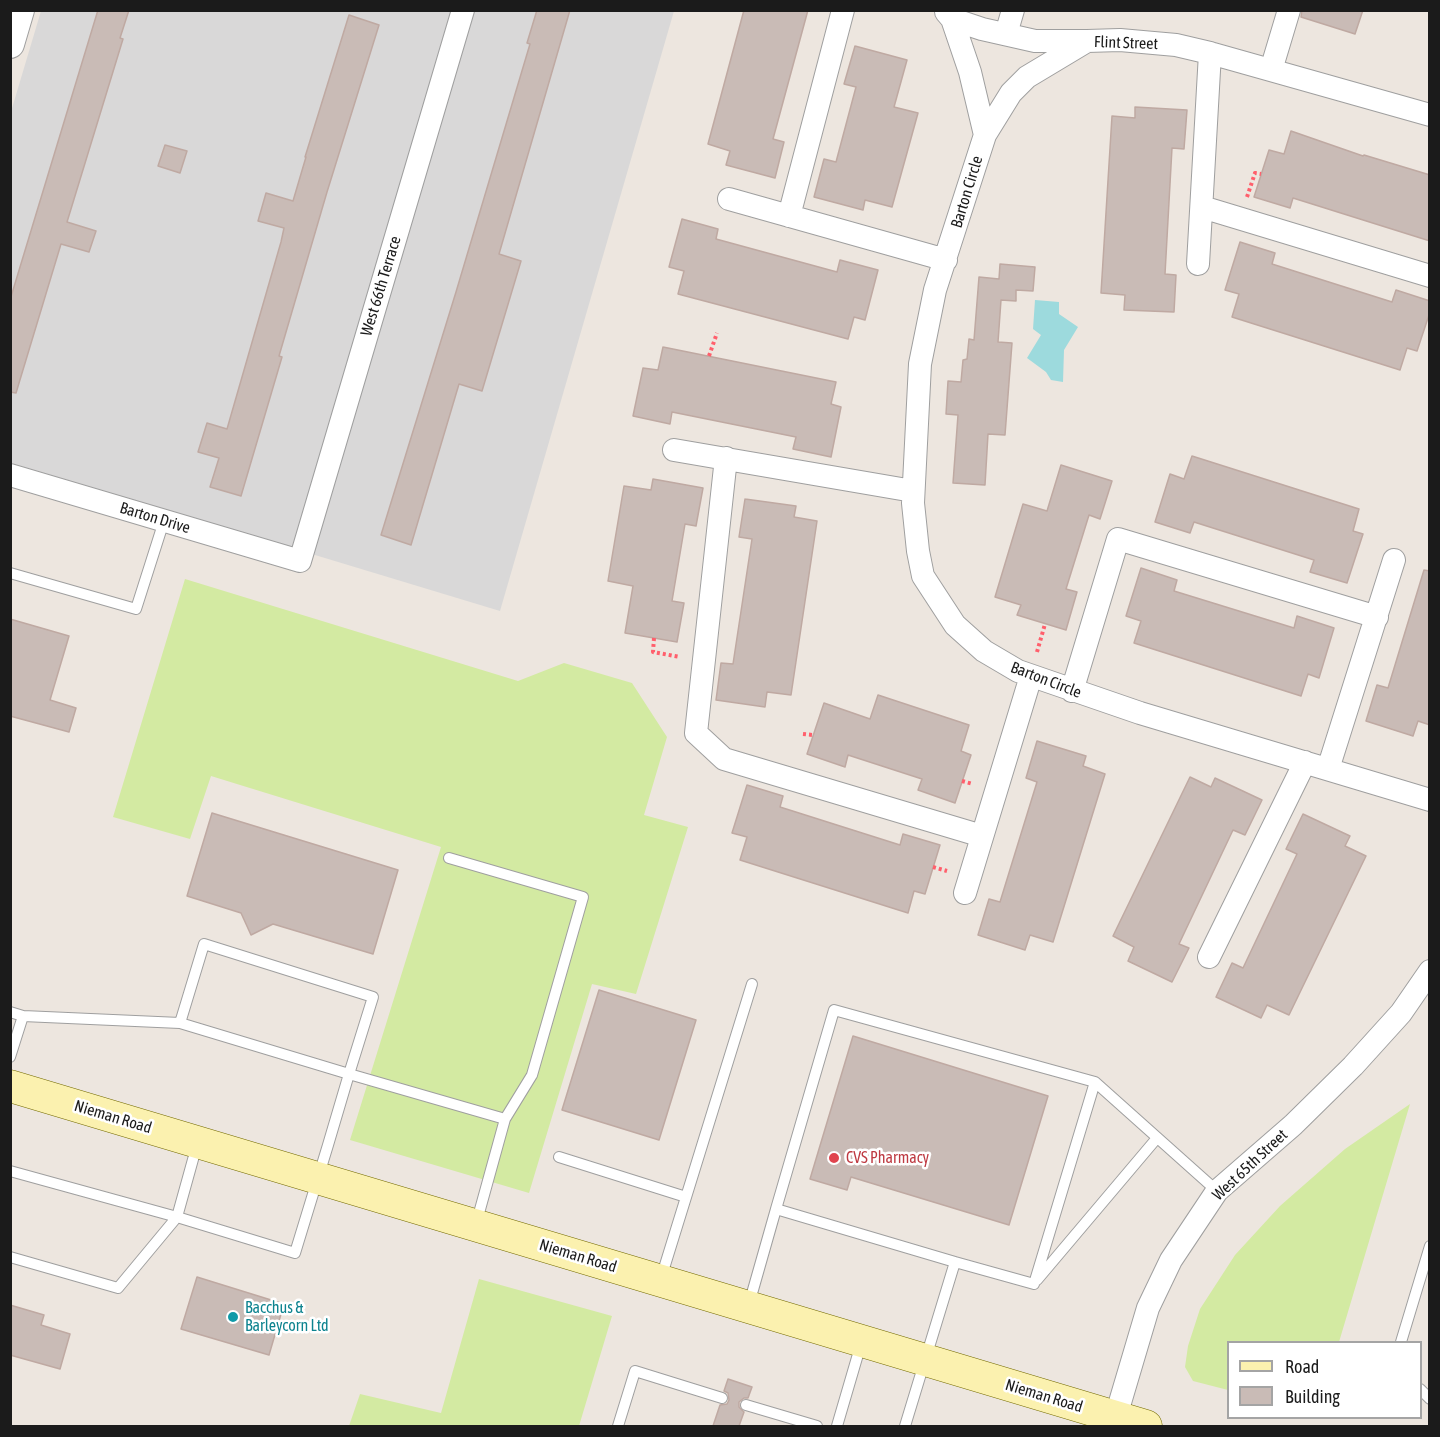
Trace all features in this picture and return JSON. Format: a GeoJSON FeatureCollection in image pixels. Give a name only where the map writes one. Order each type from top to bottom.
{"type":"FeatureCollection","features":[{"type":"Feature","properties":{"kind":"main road","name":"Nieman Road"},"geometry":{"type":"LineString","coordinates":[[10,1086],[926,1360],[1114,1422],[1146,1426]]}},
{"type":"Feature","properties":{"kind":"street"},"geometry":{"type":"LineString","coordinates":[[10,44],[20,10]]}},
{"type":"Feature","properties":{"kind":"street","name":"West 66th Terrace"},"geometry":{"type":"LineString","coordinates":[[300,561],[463,10]]}},
{"type":"Feature","properties":{"kind":"street"},"geometry":{"type":"LineString","coordinates":[[789,216],[843,10]]}},
{"type":"Feature","properties":{"kind":"street"},"geometry":{"type":"LineString","coordinates":[[1006,34],[1013,10]]}},
{"type":"Feature","properties":{"kind":"street"},"geometry":{"type":"LineString","coordinates":[[1271,70],[1289,10]]}},
{"type":"Feature","properties":{"kind":"street"},"geometry":{"type":"LineString","coordinates":[[949,15],[982,29],[1035,41],[1088,41]]}},
{"type":"Feature","properties":{"kind":"street"},"geometry":{"type":"LineString","coordinates":[[949,15],[970,72],[985,135]]}},
{"type":"Feature","properties":{"kind":"street","name":"Flint Street"},"geometry":{"type":"LineString","coordinates":[[985,135],[1011,93],[1027,76],[1088,41],[1120,40],[1176,45],[1430,115]]}},
{"type":"Feature","properties":{"kind":"street"},"geometry":{"type":"LineString","coordinates":[[1198,264],[1210,53]]}},
{"type":"Feature","properties":{"kind":"street","name":"Barton Circle"},"geometry":{"type":"LineString","coordinates":[[985,135],[935,290],[920,364],[913,491],[917,542],[923,576],[955,625],[984,651],[1031,676],[1148,716],[1430,800]]}},
{"type":"Feature","properties":{"kind":"street"},"geometry":{"type":"LineString","coordinates":[[729,199],[946,260]]}},
{"type":"Feature","properties":{"kind":"street"},"geometry":{"type":"LineString","coordinates":[[1202,207],[1430,276]]}},
{"type":"Feature","properties":{"kind":"street"},"geometry":{"type":"LineString","coordinates":[[675,450],[913,491]]}},
{"type":"Feature","properties":{"kind":"street"},"geometry":{"type":"LineString","coordinates":[[726,458],[696,732],[724,759],[982,836]]}},
{"type":"Feature","properties":{"kind":"street","name":"Barton Drive"},"geometry":{"type":"LineString","coordinates":[[10,475],[300,561]]}},
{"type":"Feature","properties":{"kind":"street"},"geometry":{"type":"LineString","coordinates":[[1072,691],[1118,538],[1377,617]]}},
{"type":"Feature","properties":{"kind":"street"},"geometry":{"type":"LineString","coordinates":[[1328,769],[1394,560]]}},
{"type":"Feature","properties":{"kind":"street"},"geometry":{"type":"LineString","coordinates":[[965,893],[1031,676]]}},
{"type":"Feature","properties":{"kind":"street"},"geometry":{"type":"LineString","coordinates":[[1209,957],[1305,762]]}},
{"type":"Feature","properties":{"kind":"street","name":"West 65th Street"},"geometry":{"type":"LineString","coordinates":[[1114,1422],[1148,1308],[1171,1260],[1216,1191],[1293,1125],[1353,1066],[1401,1013],[1430,971]]}},
{"type":"Feature","properties":{"kind":"lane"},"geometry":{"type":"LineString","coordinates":[[10,573],[136,609],[164,521]]}},
{"type":"Feature","properties":{"kind":"lane"},"geometry":{"type":"LineString","coordinates":[[449,858],[584,897],[532,1075],[505,1119],[475,1225]]}},
{"type":"Feature","properties":{"kind":"lane"},"geometry":{"type":"LineString","coordinates":[[10,1171],[177,1217],[295,1253],[373,997],[204,944],[180,1023]]}},
{"type":"Feature","properties":{"kind":"lane"},"geometry":{"type":"LineString","coordinates":[[660,1281],[752,984]]}},
{"type":"Feature","properties":{"kind":"lane"},"geometry":{"type":"LineString","coordinates":[[748,1307],[834,1010],[1095,1082],[1216,1191]]}},
{"type":"Feature","properties":{"kind":"lane"},"geometry":{"type":"LineString","coordinates":[[10,1012],[23,1016],[180,1023],[505,1119]]}},
{"type":"Feature","properties":{"kind":"lane"},"geometry":{"type":"LineString","coordinates":[[10,1057],[23,1016]]}},
{"type":"Feature","properties":{"kind":"lane"},"geometry":{"type":"LineString","coordinates":[[1034,1284],[1095,1082]]}},
{"type":"Feature","properties":{"kind":"lane"},"geometry":{"type":"LineString","coordinates":[[1034,1284],[1157,1138]]}},
{"type":"Feature","properties":{"kind":"lane"},"geometry":{"type":"LineString","coordinates":[[10,1257],[118,1288],[177,1217],[198,1142]]}},
{"type":"Feature","properties":{"kind":"lane"},"geometry":{"type":"LineString","coordinates":[[559,1157],[686,1197]]}},
{"type":"Feature","properties":{"kind":"lane"},"geometry":{"type":"LineString","coordinates":[[776,1209],[1034,1284]]}},
{"type":"Feature","properties":{"kind":"lane"},"geometry":{"type":"LineString","coordinates":[[1401,1341],[1430,1246]]}},
{"type":"Feature","properties":{"kind":"lane"},"geometry":{"type":"LineString","coordinates":[[906,1426],[955,1262]]}},
{"type":"Feature","properties":{"kind":"lane"},"geometry":{"type":"LineString","coordinates":[[837,1426],[862,1341]]}},
{"type":"Feature","properties":{"kind":"lane"},"geometry":{"type":"LineString","coordinates":[[618,1426],[635,1371],[722,1398]]}},
{"type":"Feature","properties":{"kind":"lane"},"geometry":{"type":"LineString","coordinates":[[746,1404],[817,1426]]}},
{"type":"Feature","properties":{"kind":"path"},"geometry":{"type":"LineString","coordinates":[[709,356],[717,333]]}},
{"type":"Feature","properties":{"kind":"path"},"geometry":{"type":"LineString","coordinates":[[654,638],[653,652],[704,661]]}},
{"type":"Feature","properties":{"kind":"path"},"geometry":{"type":"LineString","coordinates":[[803,734],[813,735]]}},
{"type":"Feature","properties":{"kind":"shaded area"},"geometry":{"type":"Polygon","coordinates":[[[41,11],[674,11],[500,611],[11,463],[10,115],[41,11]]]}},
{"type":"Feature","properties":{"kind":"green space"},"geometry":{"type":"Polygon","coordinates":[[[185,579],[518,681],[564,663],[632,683],[667,737],[644,815],[688,827],[636,994],[592,984],[529,1193],[350,1140],[441,847],[211,776],[190,839],[113,817],[185,579]]]}},
{"type":"Feature","properties":{"kind":"green space"},"geometry":{"type":"Polygon","coordinates":[[[1410,1104],[1339,1341],[1227,1341],[1227,1390],[1193,1381],[1185,1367],[1188,1346],[1200,1309],[1235,1255],[1280,1206],[1345,1149],[1410,1104]]]}},
{"type":"Feature","properties":{"kind":"green space"},"geometry":{"type":"Polygon","coordinates":[[[479,1279],[612,1316],[579,1426],[349,1426],[360,1394],[441,1413],[479,1279]]]}},
{"type":"Feature","properties":{"kind":"water"},"geometry":{"type":"Polygon","coordinates":[[[1035,300],[1059,302],[1059,314],[1078,327],[1064,350],[1063,382],[1051,380],[1046,372],[1027,358],[1041,335],[1033,329],[1035,300]]]}},
{"type":"Feature","properties":{"kind":"building"},"geometry":{"type":"Polygon","coordinates":[[[98,10],[129,10],[120,38],[123,39],[67,222],[96,231],[89,252],[61,244],[16,393],[10,392],[10,300],[98,10]]]}},
{"type":"Feature","properties":{"kind":"building"},"geometry":{"type":"Polygon","coordinates":[[[537,10],[570,10],[499,254],[521,261],[482,391],[459,384],[411,545],[381,535],[530,44],[527,43],[537,10]]]}},
{"type":"Feature","properties":{"kind":"building"},"geometry":{"type":"Polygon","coordinates":[[[744,10],[808,10],[773,139],[784,142],[775,178],[726,165],[730,151],[708,144],[744,10]]]}},
{"type":"Feature","properties":{"kind":"building"},"geometry":{"type":"Polygon","coordinates":[[[1302,10],[1363,10],[1355,34],[1301,17],[1302,10]]]}},
{"type":"Feature","properties":{"kind":"building"},"geometry":{"type":"Polygon","coordinates":[[[349,15],[379,25],[327,192],[241,496],[210,487],[219,458],[198,452],[207,423],[227,429],[281,242],[284,228],[258,221],[266,193],[293,201],[349,15]]]}},
{"type":"Feature","properties":{"kind":"building"},"geometry":{"type":"Polygon","coordinates":[[[855,46],[907,60],[894,107],[918,113],[892,207],[865,200],[863,210],[814,197],[824,159],[836,162],[856,87],[844,84],[855,46]]]}},
{"type":"Feature","properties":{"kind":"building"},"geometry":{"type":"Polygon","coordinates":[[[1135,107],[1187,110],[1184,149],[1172,148],[1165,274],[1176,275],[1174,312],[1124,310],[1125,295],[1101,293],[1112,116],[1135,118],[1135,107]]]}},
{"type":"Feature","properties":{"kind":"building"},"geometry":{"type":"Polygon","coordinates":[[[1291,131],[1363,156],[1430,175],[1430,241],[1293,198],[1290,208],[1254,197],[1269,150],[1284,154],[1291,131]]]}},
{"type":"Feature","properties":{"kind":"building"},"geometry":{"type":"Polygon","coordinates":[[[165,145],[187,151],[180,173],[158,166],[165,145]]]}},
{"type":"Feature","properties":{"kind":"building"},"geometry":{"type":"Polygon","coordinates":[[[682,219],[718,229],[716,239],[837,272],[840,260],[878,270],[865,320],[854,317],[848,339],[678,294],[684,271],[669,267],[682,219]]]}},
{"type":"Feature","properties":{"kind":"building"},"geometry":{"type":"Polygon","coordinates":[[[1240,242],[1275,253],[1272,264],[1392,302],[1396,290],[1430,301],[1430,312],[1417,351],[1407,348],[1400,370],[1232,317],[1239,294],[1225,290],[1240,242]]]}},
{"type":"Feature","properties":{"kind":"building"},"geometry":{"type":"Polygon","coordinates":[[[1000,264],[1035,267],[1033,291],[1016,290],[1016,301],[1001,300],[998,342],[1012,343],[1005,435],[988,434],[985,485],[953,483],[958,415],[946,414],[948,381],[961,382],[963,360],[967,359],[969,339],[974,340],[979,277],[999,279],[1000,264]]]}},
{"type":"Feature","properties":{"kind":"building"},"geometry":{"type":"Polygon","coordinates":[[[663,347],[836,382],[831,404],[841,407],[831,457],[793,449],[796,437],[672,412],[670,424],[633,416],[643,368],[658,370],[663,347]]]}},
{"type":"Feature","properties":{"kind":"building"},"geometry":{"type":"Polygon","coordinates":[[[1192,456],[1359,509],[1353,531],[1363,534],[1347,583],[1310,572],[1314,560],[1194,522],[1190,533],[1155,522],[1170,474],[1184,479],[1192,456]]]}},
{"type":"Feature","properties":{"kind":"building"},"geometry":{"type":"Polygon","coordinates":[[[1061,465],[1112,481],[1100,519],[1089,515],[1066,589],[1077,592],[1066,630],[1017,615],[1021,605],[995,597],[1023,504],[1047,511],[1061,465]]]}},
{"type":"Feature","properties":{"kind":"building"},"geometry":{"type":"Polygon","coordinates":[[[653,479],[703,488],[696,526],[685,524],[672,601],[684,603],[677,642],[625,633],[633,586],[608,581],[624,486],[651,490],[653,479]]]}},
{"type":"Feature","properties":{"kind":"building"},"geometry":{"type":"Polygon","coordinates":[[[745,499],[796,506],[794,517],[817,521],[791,695],[767,692],[765,707],[716,700],[721,663],[733,664],[752,539],[739,537],[745,499]]]}},
{"type":"Feature","properties":{"kind":"building"},"geometry":{"type":"Polygon","coordinates":[[[1141,568],[1177,580],[1174,591],[1294,628],[1297,616],[1334,628],[1319,678],[1308,674],[1301,696],[1134,643],[1141,621],[1126,616],[1141,568]]]}},
{"type":"Feature","properties":{"kind":"building"},"geometry":{"type":"Polygon","coordinates":[[[1424,570],[1430,571],[1430,725],[1418,721],[1413,736],[1366,721],[1377,685],[1388,688],[1424,570]]]}},
{"type":"Feature","properties":{"kind":"building"},"geometry":{"type":"Polygon","coordinates":[[[10,619],[69,636],[50,700],[76,708],[69,732],[10,716],[10,619]]]}},
{"type":"Feature","properties":{"kind":"building"},"geometry":{"type":"Polygon","coordinates":[[[878,695],[969,725],[961,751],[971,755],[955,803],[918,790],[922,779],[848,755],[845,767],[807,754],[824,703],[870,719],[878,695]]]}},
{"type":"Feature","properties":{"kind":"building"},"geometry":{"type":"Polygon","coordinates":[[[1037,741],[1086,756],[1083,766],[1105,774],[1053,942],[1030,935],[1025,950],[978,935],[989,899],[1000,902],[1037,782],[1026,778],[1037,741]]]}},
{"type":"Feature","properties":{"kind":"building"},"geometry":{"type":"Polygon","coordinates":[[[1190,777],[1211,787],[1215,778],[1262,800],[1245,835],[1233,830],[1179,944],[1189,948],[1172,982],[1128,961],[1134,947],[1113,936],[1190,777]]]}},
{"type":"Feature","properties":{"kind":"building"},"geometry":{"type":"Polygon","coordinates":[[[747,785],[783,796],[780,807],[900,845],[903,834],[940,845],[925,894],[914,891],[908,913],[740,860],[747,837],[732,833],[747,785]]]}},
{"type":"Feature","properties":{"kind":"building"},"geometry":{"type":"Polygon","coordinates":[[[212,813],[398,870],[373,954],[273,924],[251,935],[241,913],[187,896],[212,813]]]}},
{"type":"Feature","properties":{"kind":"building"},"geometry":{"type":"Polygon","coordinates":[[[1303,814],[1350,836],[1345,846],[1366,856],[1289,1015],[1267,1005],[1261,1018],[1216,997],[1232,963],[1243,968],[1297,854],[1286,849],[1303,814]]]}},
{"type":"Feature","properties":{"kind":"building"},"geometry":{"type":"Polygon","coordinates":[[[599,990],[696,1020],[659,1140],[562,1110],[599,990]]]}},
{"type":"Feature","properties":{"kind":"building","name":"CVS Pharmacy"},"geometry":{"type":"Polygon","coordinates":[[[853,1036],[1048,1096],[1009,1225],[851,1177],[847,1190],[810,1179],[853,1036]]]}},
{"type":"Feature","properties":{"kind":"building","name":"Bacchus & Barleycorn Ltd"},"geometry":{"type":"Polygon","coordinates":[[[197,1277],[284,1304],[269,1355],[181,1329],[197,1277]]]}},
{"type":"Feature","properties":{"kind":"building"},"geometry":{"type":"Polygon","coordinates":[[[10,1305],[44,1315],[41,1325],[70,1334],[60,1369],[10,1355],[10,1305]]]}},
{"type":"Feature","properties":{"kind":"building"},"geometry":{"type":"Polygon","coordinates":[[[728,1379],[752,1387],[748,1398],[739,1402],[739,1407],[744,1412],[739,1426],[713,1426],[720,1405],[727,1404],[729,1400],[728,1393],[724,1391],[728,1379]]]}},
{"type":"Feature","properties":{"kind":"place","name":"CVS Pharmacy"},"geometry":{"type":"Point","coordinates":[834,1158]}},
{"type":"Feature","properties":{"kind":"place","name":"Bacchus & Barleycorn Ltd"},"geometry":{"type":"Point","coordinates":[233,1317]}}]}
